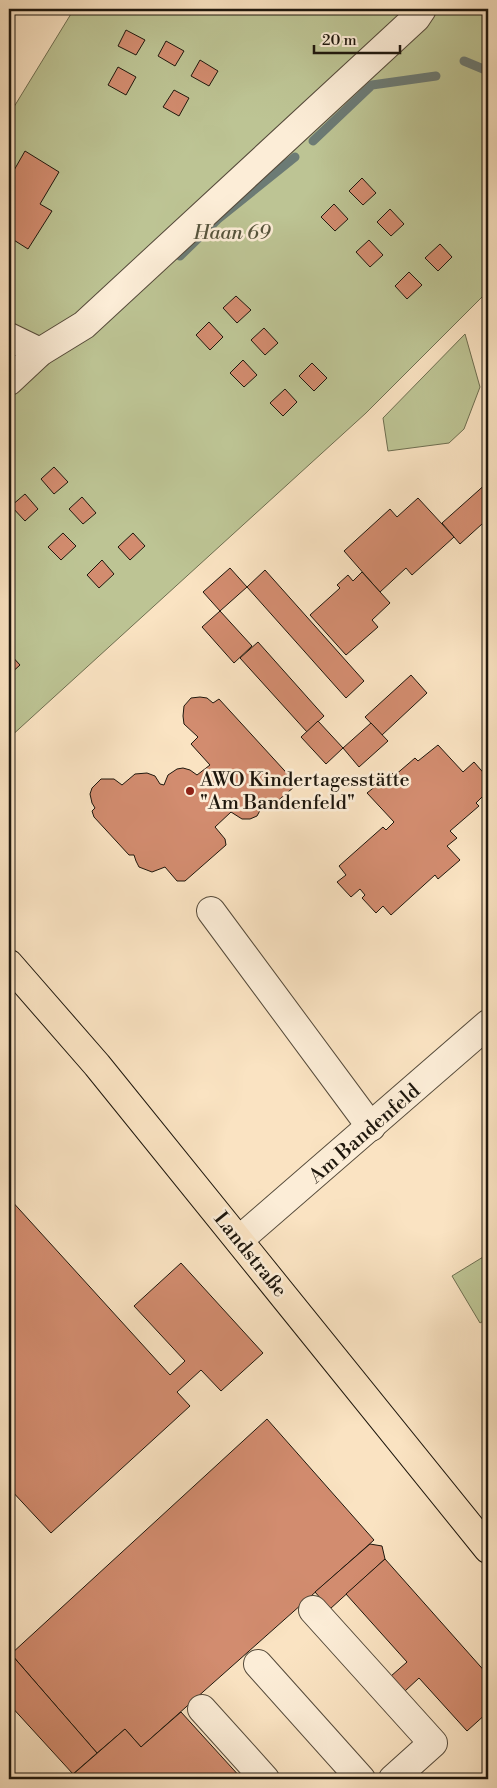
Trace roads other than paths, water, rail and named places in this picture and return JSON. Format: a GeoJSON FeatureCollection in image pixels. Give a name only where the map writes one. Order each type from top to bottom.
{"type":"FeatureCollection","features":[{"type":"Feature","properties":{"kind":"main road","name":"Landstraße"},"geometry":{"type":"LineString","coordinates":[[9,964],[97,1065],[488,1548]]}},
{"type":"Feature","properties":{"kind":"street"},"geometry":{"type":"LineString","coordinates":[[9,381],[40,352],[84,325],[417,12]]}},
{"type":"Feature","properties":{"kind":"street"},"geometry":{"type":"LineString","coordinates":[[9,337],[40,352]]}},
{"type":"Feature","properties":{"kind":"street"},"geometry":{"type":"LineString","coordinates":[[211,911],[371,1127]]}},
{"type":"Feature","properties":{"kind":"street","name":"Am Bandenfeld"},"geometry":{"type":"LineString","coordinates":[[240,1240],[488,1024]]}},
{"type":"Feature","properties":{"kind":"street"},"geometry":{"type":"LineString","coordinates":[[314,1610],[433,1743],[394,1779]]}},
{"type":"Feature","properties":{"kind":"street"},"geometry":{"type":"LineString","coordinates":[[258,1664],[360,1779]]}},
{"type":"Feature","properties":{"kind":"street"},"geometry":{"type":"LineString","coordinates":[[202,1709],[265,1779]]}},
{"type":"Feature","properties":{"kind":"waterway"},"geometry":{"type":"LineString","coordinates":[[464,61],[488,71]]}},
{"type":"Feature","properties":{"kind":"waterway"},"geometry":{"type":"LineString","coordinates":[[313,141],[372,85],[436,76]]}},
{"type":"Feature","properties":{"kind":"waterway"},"geometry":{"type":"LineString","coordinates":[[180,256],[218,219],[295,157]]}},
{"type":"Feature","properties":{"kind":"place","name":"AWO Kindertagesstätte \"Am Bandenfeld\""},"geometry":{"type":"Point","coordinates":[190,791]}},
{"type":"Feature","properties":{"kind":"park label","name":"Haan 69"},"geometry":{"type":"Point","coordinates":[232,232]}}]}
